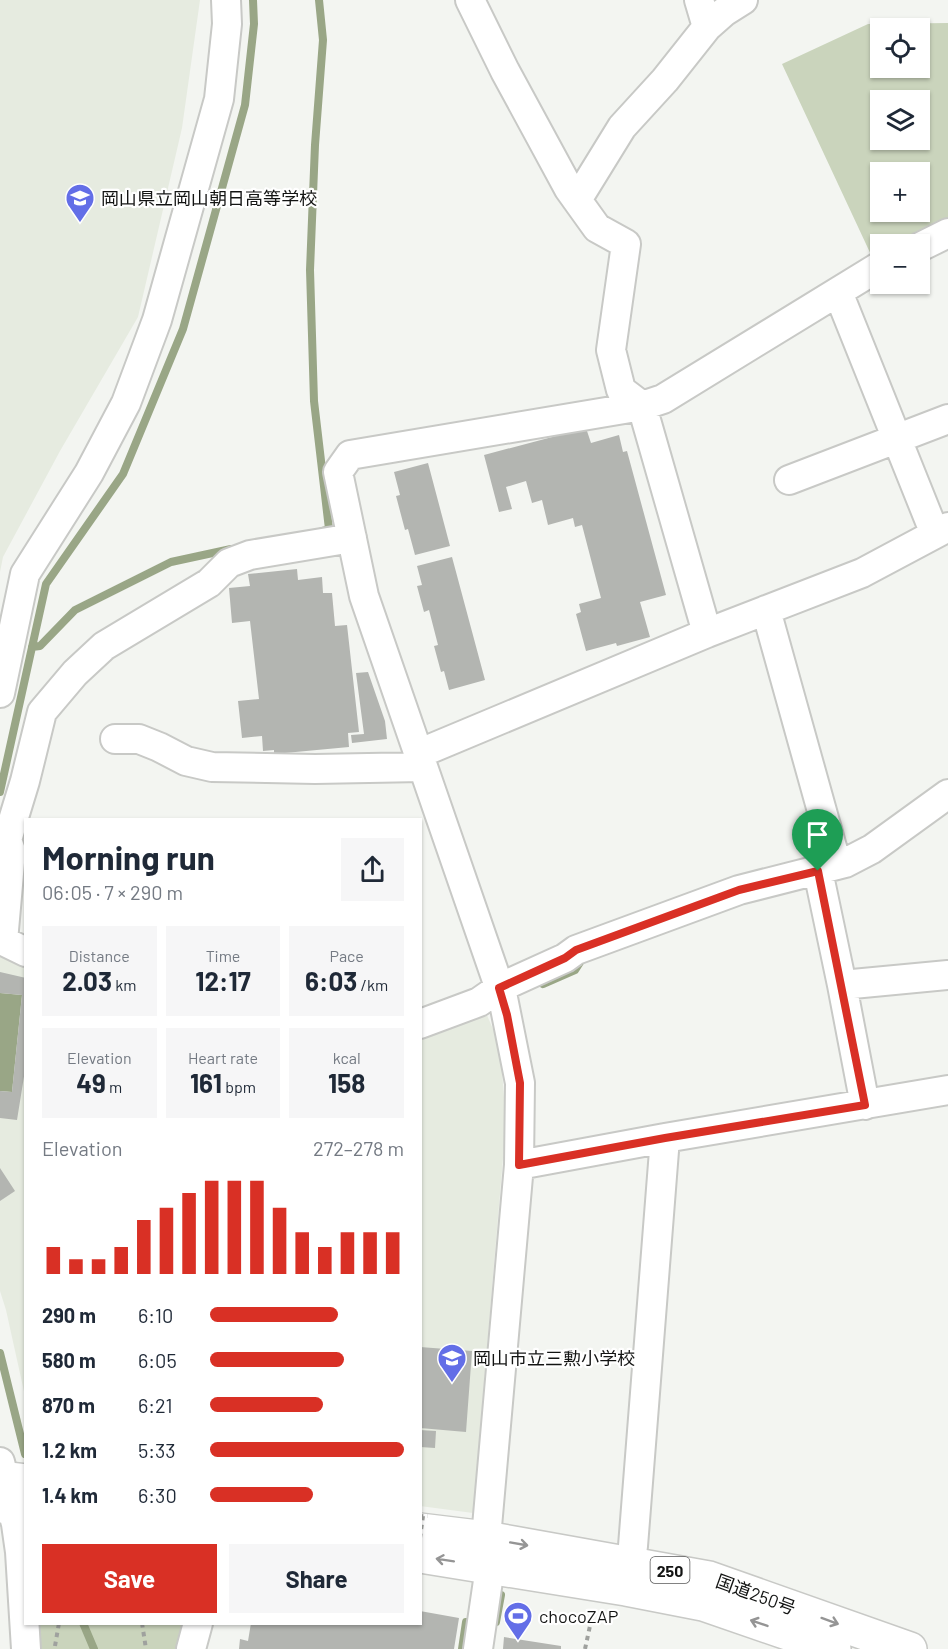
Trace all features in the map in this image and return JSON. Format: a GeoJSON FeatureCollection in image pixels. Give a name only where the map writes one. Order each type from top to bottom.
{"type":"FeatureCollection","features":[{"type":"Feature","properties":{"kind":"highway","name":"国道250号"},"geometry":{"type":"LineString","coordinates":[[424,1523],[488,1553]]}},
{"type":"Feature","properties":{"kind":"highway","name":"国道250号"},"geometry":{"type":"LineString","coordinates":[[422,1556],[488,1553],[628,1576],[709,1578],[910,1649]]}},
{"type":"Feature","properties":{"kind":"highway","name":"国道250号"},"geometry":{"type":"LineString","coordinates":[[628,1576],[834,1649]]}},
{"type":"Feature","properties":{"kind":"street"},"geometry":{"type":"LineString","coordinates":[[0,693],[25,574],[95,463],[126,403],[157,320],[219,99],[226,0]]}},
{"type":"Feature","properties":{"kind":"street"},"geometry":{"type":"LineString","coordinates":[[470,0],[505,71],[577,200],[597,228],[626,244],[611,350],[621,390],[642,406],[706,633]]}},
{"type":"Feature","properties":{"kind":"street"},"geometry":{"type":"LineString","coordinates":[[699,0],[707,27]]}},
{"type":"Feature","properties":{"kind":"street"},"geometry":{"type":"LineString","coordinates":[[577,200],[622,127],[665,80],[707,27],[724,12],[743,0]]}},
{"type":"Feature","properties":{"kind":"street"},"geometry":{"type":"LineString","coordinates":[[478,1649],[488,1553],[519,1165],[520,1083],[507,1015],[499,988],[364,596],[338,472],[350,455],[642,406],[663,399],[870,272]]}},
{"type":"Feature","properties":{"kind":"street"},"geometry":{"type":"LineString","coordinates":[[115,739],[139,740],[186,761],[212,767],[315,769],[420,761],[706,633],[862,573],[941,530],[897,438],[838,292]]}},
{"type":"Feature","properties":{"kind":"street"},"geometry":{"type":"LineString","coordinates":[[789,480],[948,419]]}},
{"type":"Feature","properties":{"kind":"street"},"geometry":{"type":"LineString","coordinates":[[24,951],[3,941],[11,851],[3,839],[25,781],[42,712],[75,673],[104,646],[209,583],[229,562],[250,555],[352,538]]}},
{"type":"Feature","properties":{"kind":"street"},"geometry":{"type":"LineString","coordinates":[[766,610],[824,875],[865,1105]]}},
{"type":"Feature","properties":{"kind":"street"},"geometry":{"type":"LineString","coordinates":[[422,1023],[479,1002],[499,988],[565,958],[576,950],[679,911],[739,890],[824,875],[872,849],[948,794]]}},
{"type":"Feature","properties":{"kind":"street"},"geometry":{"type":"LineString","coordinates":[[842,985],[948,975]]}},
{"type":"Feature","properties":{"kind":"street"},"geometry":{"type":"LineString","coordinates":[[519,1165],[948,1090]]}},
{"type":"Feature","properties":{"kind":"street"},"geometry":{"type":"LineString","coordinates":[[628,1576],[665,1138]]}},
{"type":"Feature","properties":{"kind":"street"},"geometry":{"type":"LineString","coordinates":[[10,1488],[20,1552],[24,1617]]}},
{"type":"Feature","properties":{"kind":"street"},"geometry":{"type":"LineString","coordinates":[[25,1625],[26,1649]]}},
{"type":"Feature","properties":{"kind":"street"},"geometry":{"type":"LineString","coordinates":[[192,1649],[198,1625]]}},
{"type":"Feature","properties":{"kind":"path"},"geometry":{"type":"LineString","coordinates":[[586,1649],[595,1602]]}},
{"type":"Feature","properties":{"kind":"path"},"geometry":{"type":"LineString","coordinates":[[54,1649],[59,1625]]}},
{"type":"Feature","properties":{"kind":"path"},"geometry":{"type":"LineString","coordinates":[[142,1625],[146,1649]]}},
{"type":"Feature","properties":{"kind":"shaded area","name":"岡山県立岡山朝日高等学校"},"geometry":{"type":"Polygon","coordinates":[[[0,0],[200,0],[182,128],[138,317],[60,451],[3,557],[0,572],[0,0]]]}},
{"type":"Feature","properties":{"kind":"shaded area"},"geometry":{"type":"Polygon","coordinates":[[[930,23],[948,23],[948,222],[923,234],[870,234],[870,253],[782,64],[870,24],[870,78],[930,78],[930,23]]]}},
{"type":"Feature","properties":{"kind":"shaded area"},"geometry":{"type":"Polygon","coordinates":[[[0,952],[24,960],[24,1391],[0,1291],[0,952]]]}},
{"type":"Feature","properties":{"kind":"shaded area"},"geometry":{"type":"Polygon","coordinates":[[[0,993],[22,995],[12,1092],[0,1091],[0,993]]]}},
{"type":"Feature","properties":{"kind":"shaded area","name":"岡山市立三勲小学校"},"geometry":{"type":"Polygon","coordinates":[[[486,1013],[500,1045],[506,1123],[473,1513],[422,1506],[422,1036],[486,1013]]]}},
{"type":"Feature","properties":{"kind":"shaded area"},"geometry":{"type":"Polygon","coordinates":[[[32,1625],[190,1625],[184,1649],[34,1649],[32,1625]]]}},
{"type":"Feature","properties":{"kind":"building"},"geometry":{"type":"Polygon","coordinates":[[[586,428],[591,443],[619,435],[623,452],[627,451],[666,595],[640,602],[650,637],[586,651],[576,614],[581,612],[579,604],[601,598],[582,525],[575,527],[573,518],[548,525],[542,500],[532,503],[526,481],[506,487],[512,509],[499,512],[484,455],[586,428]]]}},
{"type":"Feature","properties":{"kind":"building"},"geometry":{"type":"Polygon","coordinates":[[[428,463],[450,546],[415,555],[408,529],[405,530],[396,496],[400,495],[394,472],[428,463]]]}},
{"type":"Feature","properties":{"kind":"building"},"geometry":{"type":"Polygon","coordinates":[[[452,557],[485,680],[449,690],[434,646],[438,645],[429,610],[424,612],[417,586],[422,585],[417,566],[452,557]]]}},
{"type":"Feature","properties":{"kind":"building"},"geometry":{"type":"Polygon","coordinates":[[[297,569],[298,580],[322,577],[323,593],[332,593],[335,626],[347,625],[359,732],[348,733],[349,747],[274,754],[274,750],[263,751],[262,736],[242,738],[238,701],[259,699],[250,621],[232,623],[229,588],[250,586],[248,574],[297,569]]]}},
{"type":"Feature","properties":{"kind":"building"},"geometry":{"type":"Polygon","coordinates":[[[368,672],[385,721],[387,739],[352,743],[351,735],[364,734],[356,673],[368,672]]]}},
{"type":"Feature","properties":{"kind":"building"},"geometry":{"type":"Polygon","coordinates":[[[0,972],[24,978],[24,1076],[17,1120],[0,1118],[0,1091],[12,1092],[22,995],[0,993],[0,972]]]}},
{"type":"Feature","properties":{"kind":"building"},"geometry":{"type":"Polygon","coordinates":[[[0,1168],[15,1191],[0,1201],[0,1168]]]}},
{"type":"Feature","properties":{"kind":"building"},"geometry":{"type":"Polygon","coordinates":[[[422,1347],[472,1351],[466,1432],[422,1428],[422,1347]]]}},
{"type":"Feature","properties":{"kind":"building"},"geometry":{"type":"Polygon","coordinates":[[[422,1430],[436,1431],[435,1448],[422,1447],[422,1430]]]}},
{"type":"Feature","properties":{"kind":"building"},"geometry":{"type":"Polygon","coordinates":[[[422,1611],[459,1618],[454,1649],[239,1649],[240,1639],[248,1641],[251,1625],[422,1625],[422,1611]]]}},
{"type":"Feature","properties":{"kind":"building","name":"chocoZAP"},"geometry":{"type":"Polygon","coordinates":[[[504,1637],[561,1646],[561,1649],[503,1649],[504,1637]]]}},
{"type":"Feature","properties":{"kind":"waterway"},"geometry":{"type":"LineString","coordinates":[[0,792],[46,584],[123,474],[183,329],[245,105],[254,24],[253,0]]}},
{"type":"Feature","properties":{"kind":"waterway"},"geometry":{"type":"LineString","coordinates":[[319,0],[323,40],[315,145],[310,270],[314,401],[329,529],[322,531]]}},
{"type":"Feature","properties":{"kind":"waterway"},"geometry":{"type":"LineString","coordinates":[[32,647],[40,646],[75,610],[171,562],[231,549]]}},
{"type":"Feature","properties":{"kind":"waterway"},"geometry":{"type":"LineString","coordinates":[[543,984],[575,970],[582,959]]}},
{"type":"Feature","properties":{"kind":"waterway"},"geometry":{"type":"LineString","coordinates":[[0,1353],[24,1450]]}},
{"type":"Feature","properties":{"kind":"waterway"},"geometry":{"type":"LineString","coordinates":[[496,1622],[501,1595]]}},
{"type":"Feature","properties":{"kind":"waterway"},"geometry":{"type":"LineString","coordinates":[[462,1649],[466,1622]]}},
{"type":"Feature","properties":{"kind":"waterway"},"geometry":{"type":"LineString","coordinates":[[84,1625],[94,1649]]}},
{"type":"Feature","properties":{"kind":"place","name":"岡山県立岡山朝日高等学校"},"geometry":{"type":"Point","coordinates":[80,224]}},
{"type":"Feature","properties":{"kind":"place","name":"岡山市立三勲小学校"},"geometry":{"type":"Point","coordinates":[452,1384]}},
{"type":"Feature","properties":{"kind":"place","name":"chocoZAP"},"geometry":{"type":"Point","coordinates":[518,1642]}},
{"type":"Feature","properties":{"kind":"route"},"geometry":{"type":"LineString","coordinates":[[818,871],[865,1105],[519,1165],[520,1083],[507,1015],[499,988],[565,958],[576,950],[679,911],[739,890],[818,871]]}}]}
